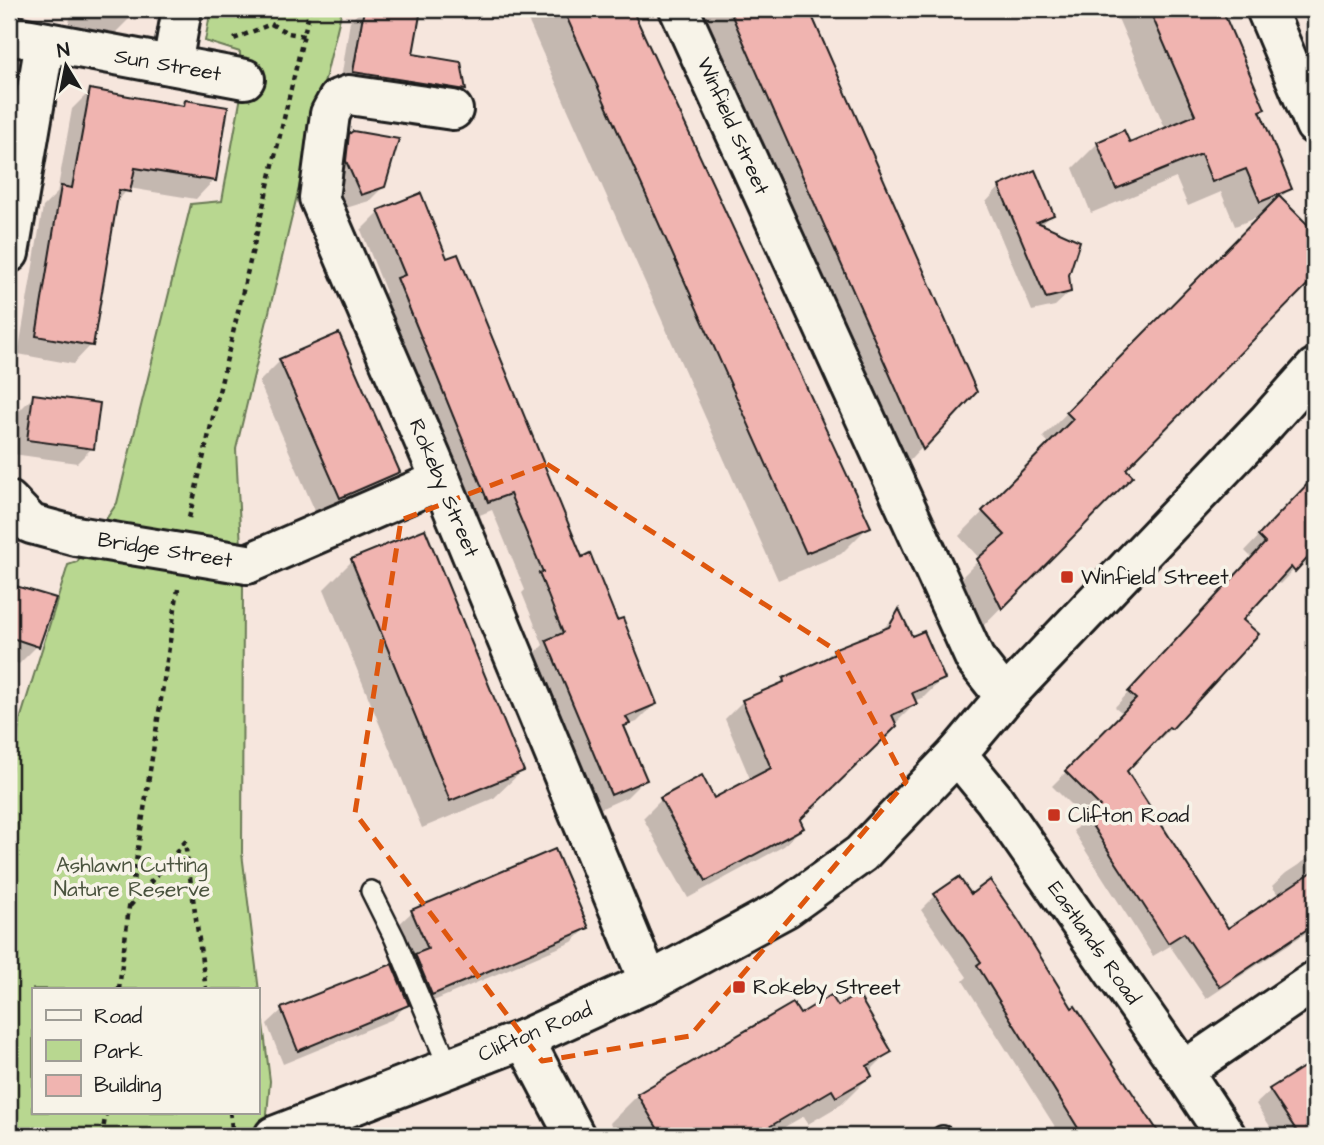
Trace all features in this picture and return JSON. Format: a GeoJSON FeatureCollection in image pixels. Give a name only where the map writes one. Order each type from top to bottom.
{"type":"FeatureCollection","features":[{"type":"Feature","properties":{"kind":"street"},"geometry":{"type":"LineString","coordinates":[[172,65],[182,9]]}},
{"type":"Feature","properties":{"kind":"street","name":"Winfield Street"},"geometry":{"type":"LineString","coordinates":[[679,9],[975,659],[1005,696]]}},
{"type":"Feature","properties":{"kind":"street"},"geometry":{"type":"LineString","coordinates":[[1266,9],[1315,125]]}},
{"type":"Feature","properties":{"kind":"street"},"geometry":{"type":"LineString","coordinates":[[9,253],[27,39]]}},
{"type":"Feature","properties":{"kind":"street","name":"Sun Street"},"geometry":{"type":"LineString","coordinates":[[27,39],[245,79]]}},
{"type":"Feature","properties":{"kind":"street","name":"Rokeby Street"},"geometry":{"type":"LineString","coordinates":[[453,110],[349,95],[338,99],[331,114],[319,198],[441,480],[649,982]]}},
{"type":"Feature","properties":{"kind":"street","name":"Clifton Road"},"geometry":{"type":"LineString","coordinates":[[275,1136],[524,1039],[649,982],[786,908],[862,853],[957,754],[1005,696],[1249,441],[1315,368]]}},
{"type":"Feature","properties":{"kind":"street","name":"Bridge Street"},"geometry":{"type":"LineString","coordinates":[[9,501],[31,524],[76,536],[247,564],[441,480]]}},
{"type":"Feature","properties":{"kind":"street","name":"Eastlands Road"},"geometry":{"type":"LineString","coordinates":[[957,754],[994,799],[1226,1136]]}},
{"type":"Feature","properties":{"kind":"street"},"geometry":{"type":"LineString","coordinates":[[1183,1070],[1315,981]]}},
{"type":"Feature","properties":{"kind":"street"},"geometry":{"type":"LineString","coordinates":[[524,1039],[575,1136]]}},
{"type":"Feature","properties":{"kind":"lane"},"geometry":{"type":"LineString","coordinates":[[371,891],[395,939],[449,1068]]}},
{"type":"Feature","properties":{"kind":"path"},"geometry":{"type":"LineString","coordinates":[[188,520],[310,9]]}},
{"type":"Feature","properties":{"kind":"path"},"geometry":{"type":"LineString","coordinates":[[120,988],[129,907],[178,589]]}},
{"type":"Feature","properties":{"kind":"path"},"geometry":{"type":"LineString","coordinates":[[129,907],[185,842],[206,988]]}},
{"type":"Feature","properties":{"kind":"path"},"geometry":{"type":"LineString","coordinates":[[102,1136],[106,1114]]}},
{"type":"Feature","properties":{"kind":"path"},"geometry":{"type":"LineString","coordinates":[[230,1114],[233,1136]]}},
{"type":"Feature","properties":{"kind":"highlighted area"},"geometry":{"type":"Polygon","coordinates":[[[547,464],[837,651],[906,782],[690,1036],[542,1061],[355,813],[401,520],[547,464]]]}},
{"type":"Feature","properties":{"kind":"green space","name":"Ashlawn Cutting Nature Reserve"},"geometry":{"type":"Polygon","coordinates":[[[211,9],[342,9],[236,449],[243,587],[242,853],[259,988],[32,988],[32,1114],[259,1114],[259,991],[270,1081],[265,1136],[9,1136],[9,923],[13,879],[9,875],[9,784],[20,720],[68,565],[77,562],[117,503],[191,204],[222,201],[241,96],[240,52],[205,41],[211,9]]]}},
{"type":"Feature","properties":{"kind":"building"},"geometry":{"type":"Polygon","coordinates":[[[364,9],[386,9],[420,15],[413,54],[461,62],[466,90],[353,72],[364,9]]]}},
{"type":"Feature","properties":{"kind":"building"},"geometry":{"type":"Polygon","coordinates":[[[563,9],[632,9],[871,527],[806,553],[563,9]]]}},
{"type":"Feature","properties":{"kind":"building"},"geometry":{"type":"Polygon","coordinates":[[[729,9],[809,9],[977,392],[923,450],[729,9]]]}},
{"type":"Feature","properties":{"kind":"building"},"geometry":{"type":"Polygon","coordinates":[[[1149,9],[1222,9],[1265,109],[1260,111],[1292,189],[1260,202],[1246,169],[1212,182],[1201,154],[1116,189],[1097,142],[1124,130],[1130,143],[1195,115],[1149,9]]]}},
{"type":"Feature","properties":{"kind":"building"},"geometry":{"type":"Polygon","coordinates":[[[90,89],[184,106],[185,100],[228,107],[216,181],[135,168],[130,192],[119,190],[93,346],[36,336],[61,186],[72,188],[90,89]]]}},
{"type":"Feature","properties":{"kind":"building"},"geometry":{"type":"Polygon","coordinates":[[[353,131],[399,139],[385,187],[361,195],[346,161],[349,134],[353,131]]]}},
{"type":"Feature","properties":{"kind":"building"},"geometry":{"type":"Polygon","coordinates":[[[1035,170],[1054,215],[1037,222],[1080,241],[1069,275],[1071,292],[1046,298],[999,186],[1035,170]]]}},
{"type":"Feature","properties":{"kind":"building"},"geometry":{"type":"Polygon","coordinates":[[[421,193],[447,258],[458,254],[582,557],[590,553],[617,620],[623,618],[657,704],[626,717],[630,724],[624,726],[647,780],[611,795],[546,640],[563,633],[539,573],[543,572],[510,494],[488,502],[397,278],[405,275],[378,210],[421,193]]]}},
{"type":"Feature","properties":{"kind":"building"},"geometry":{"type":"Polygon","coordinates":[[[1279,196],[1315,232],[1315,277],[1126,469],[1133,476],[1002,609],[977,559],[1005,535],[982,511],[1073,419],[1066,412],[1279,196]]]}},
{"type":"Feature","properties":{"kind":"building"},"geometry":{"type":"Polygon","coordinates":[[[339,333],[400,472],[340,498],[279,359],[339,333]]]}},
{"type":"Feature","properties":{"kind":"building"},"geometry":{"type":"Polygon","coordinates":[[[33,394],[100,403],[94,449],[27,440],[33,394]]]}},
{"type":"Feature","properties":{"kind":"building"},"geometry":{"type":"Polygon","coordinates":[[[1315,476],[1315,550],[1295,572],[1291,567],[1243,620],[1259,634],[1172,729],[1169,727],[1127,771],[1228,928],[1315,870],[1315,924],[1220,987],[1184,933],[1168,943],[1086,816],[1100,806],[1065,771],[1136,699],[1128,692],[1265,543],[1258,536],[1315,476]]]}},
{"type":"Feature","properties":{"kind":"building"},"geometry":{"type":"Polygon","coordinates":[[[425,529],[524,771],[450,801],[351,559],[425,529]]]}},
{"type":"Feature","properties":{"kind":"building"},"geometry":{"type":"Polygon","coordinates":[[[9,584],[56,598],[39,647],[9,637],[9,584]]]}},
{"type":"Feature","properties":{"kind":"building"},"geometry":{"type":"Polygon","coordinates":[[[899,609],[912,636],[924,631],[945,679],[912,693],[917,704],[892,715],[897,726],[800,820],[804,828],[706,881],[660,798],[702,775],[714,798],[771,768],[742,700],[784,682],[783,678],[835,654],[833,649],[889,627],[899,609]]]}},
{"type":"Feature","properties":{"kind":"building"},"geometry":{"type":"Polygon","coordinates":[[[555,849],[589,928],[432,995],[415,954],[428,949],[411,910],[555,849]]]}},
{"type":"Feature","properties":{"kind":"building"},"geometry":{"type":"Polygon","coordinates":[[[959,877],[971,894],[990,880],[1072,1008],[1075,1006],[1161,1136],[1083,1136],[977,965],[981,962],[934,894],[959,877]]]}},
{"type":"Feature","properties":{"kind":"building"},"geometry":{"type":"Polygon","coordinates":[[[392,964],[409,1005],[298,1051],[281,1008],[392,964]]]}},
{"type":"Feature","properties":{"kind":"building"},"geometry":{"type":"Polygon","coordinates":[[[858,994],[892,1052],[867,1066],[872,1076],[836,1097],[832,1090],[769,1127],[774,1136],[662,1136],[637,1094],[793,1003],[800,1014],[831,995],[838,1006],[858,994]]]}},
{"type":"Feature","properties":{"kind":"building"},"geometry":{"type":"Polygon","coordinates":[[[1315,1060],[1315,1136],[1300,1136],[1269,1089],[1315,1060]]]}},
{"type":"Feature","properties":{"kind":"place","name":"Winfield Street"},"geometry":{"type":"Point","coordinates":[1067,577]}},
{"type":"Feature","properties":{"kind":"place","name":"Clifton Road"},"geometry":{"type":"Point","coordinates":[1054,815]}},
{"type":"Feature","properties":{"kind":"place","name":"Rokeby Street"},"geometry":{"type":"Point","coordinates":[739,987]}}]}
